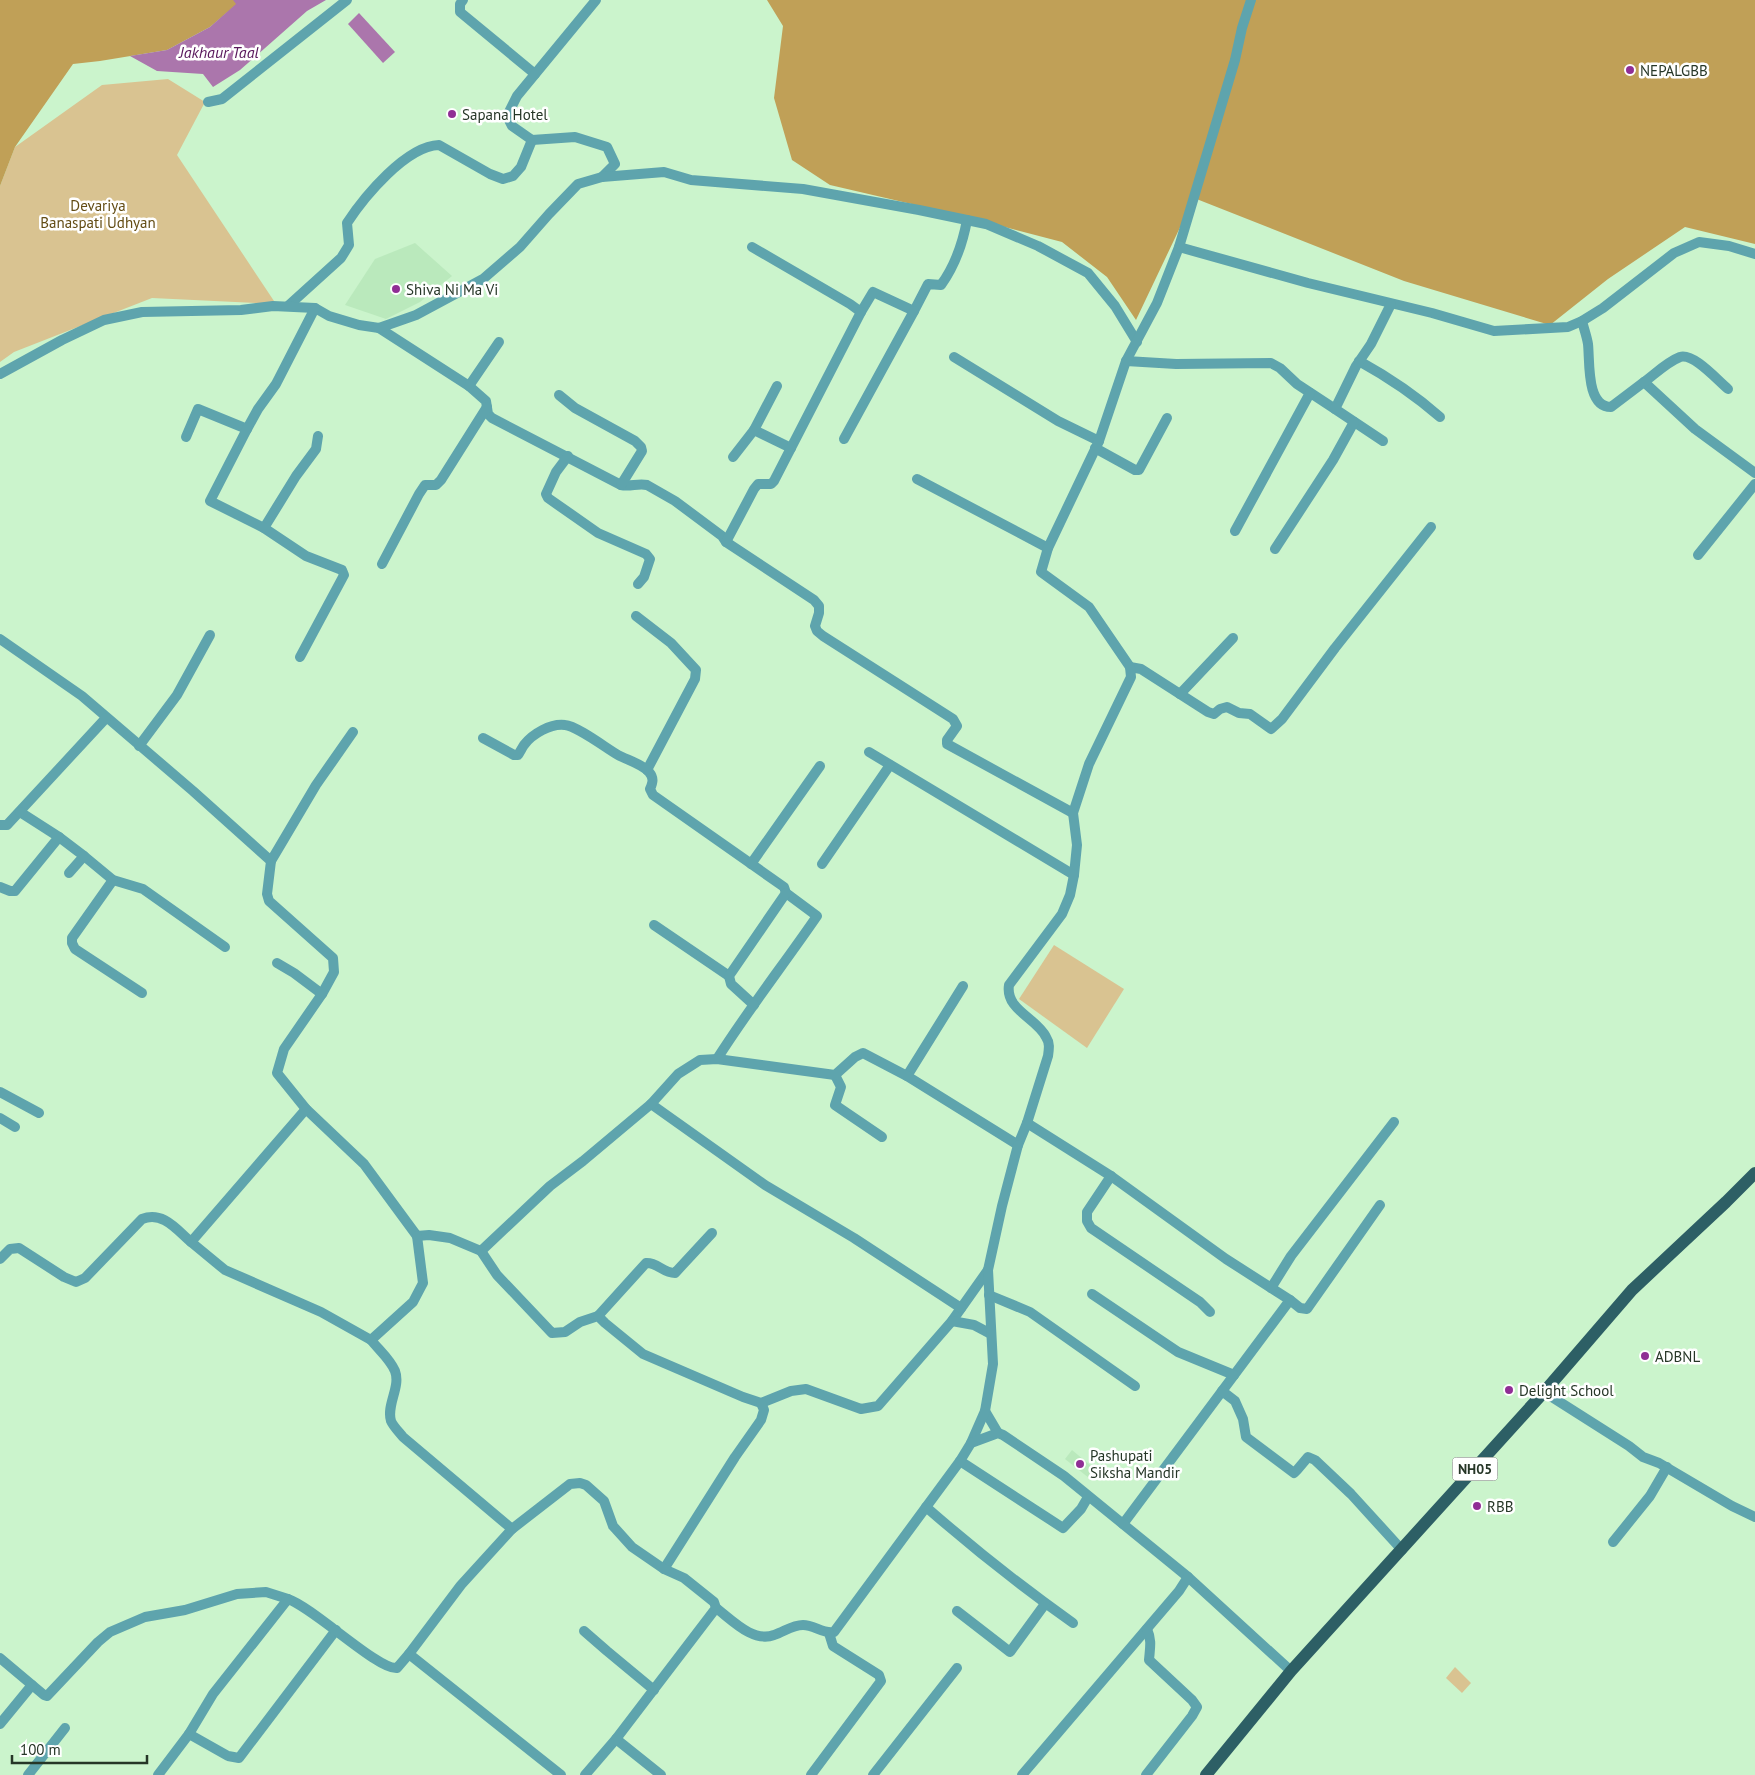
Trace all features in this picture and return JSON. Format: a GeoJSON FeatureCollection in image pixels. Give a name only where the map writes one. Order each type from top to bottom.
{"type":"FeatureCollection","features":[{"type":"Feature","properties":{"kind":"main road","name":"NH05"},"geometry":{"type":"LineString","coordinates":[[1212,1773],[1291,1671],[1544,1392],[1632,1290],[1755,1173]]}},
{"type":"Feature","properties":{"kind":"street"},"geometry":{"type":"LineString","coordinates":[[208,102],[222,98],[347,0]]}},
{"type":"Feature","properties":{"kind":"street"},"geometry":{"type":"LineString","coordinates":[[463,0],[460,4],[460,12],[535,74]]}},
{"type":"Feature","properties":{"kind":"street"},"geometry":{"type":"LineString","coordinates":[[596,0],[517,96],[507,116],[512,126],[532,140],[575,137],[607,147],[615,164],[602,177]]}},
{"type":"Feature","properties":{"kind":"street"},"geometry":{"type":"LineString","coordinates":[[0,1658],[44,1695],[50,1694],[98,1642],[110,1632],[145,1617],[185,1610],[237,1594],[266,1592],[288,1599],[307,1609],[369,1654],[392,1668],[397,1668],[461,1585],[512,1529],[570,1484],[580,1483],[586,1485],[604,1501],[613,1526],[632,1547],[664,1569],[689,1582],[714,1602],[716,1608],[750,1633],[765,1637],[804,1625],[829,1633],[834,1632],[846,1617],[960,1461],[971,1443],[985,1411],[993,1364],[988,1270],[1018,1145],[1027,1123],[1048,1056],[1049,1045],[1046,1035],[1011,1001],[1007,993],[1009,985],[1062,914],[1070,895],[1077,845],[1073,813],[1089,764],[1131,677],[1130,667],[1089,607],[1042,572],[1048,548],[1097,444],[1126,361],[1158,303],[1179,247],[1251,0]]}},
{"type":"Feature","properties":{"kind":"street"},"geometry":{"type":"LineString","coordinates":[[288,306],[341,258],[349,245],[347,223],[358,207],[388,175],[411,155],[430,146],[439,145],[490,174],[503,179],[513,176],[522,167],[532,140]]}},
{"type":"Feature","properties":{"kind":"street"},"geometry":{"type":"LineString","coordinates":[[379,328],[416,315],[483,279],[520,247],[578,184],[602,177],[664,172],[691,180],[803,190],[974,220],[986,224],[1038,246],[1088,273],[1115,306],[1137,342]]}},
{"type":"Feature","properties":{"kind":"street"},"geometry":{"type":"LineString","coordinates":[[844,439],[928,284],[941,286],[946,278],[964,235],[967,220]]}},
{"type":"Feature","properties":{"kind":"street"},"geometry":{"type":"LineString","coordinates":[[1179,247],[1308,283],[1432,313],[1494,331],[1568,327],[1582,321],[1603,308],[1674,253],[1699,242],[1729,246],[1755,254]]}},
{"type":"Feature","properties":{"kind":"street"},"geometry":{"type":"LineString","coordinates":[[752,247],[861,312]]}},
{"type":"Feature","properties":{"kind":"street"},"geometry":{"type":"LineString","coordinates":[[726,542],[758,484],[771,484],[774,482],[873,292],[914,311]]}},
{"type":"Feature","properties":{"kind":"street"},"geometry":{"type":"LineString","coordinates":[[1335,409],[1391,304]]}},
{"type":"Feature","properties":{"kind":"street"},"geometry":{"type":"LineString","coordinates":[[0,374],[62,340],[104,320],[142,312],[241,310],[288,306],[315,308],[329,316],[360,325],[379,328],[468,386],[486,401],[488,414],[492,418],[621,485],[630,487],[642,484],[647,485],[675,501],[722,536],[726,542],[814,600],[820,606],[815,626],[817,631],[823,636],[953,719],[958,726],[947,740],[947,744],[1073,813]]}},
{"type":"Feature","properties":{"kind":"street"},"geometry":{"type":"LineString","coordinates":[[300,657],[344,576],[342,570],[306,556],[264,528],[210,501],[247,429],[276,384],[315,308]]}},
{"type":"Feature","properties":{"kind":"street"},"geometry":{"type":"LineString","coordinates":[[1582,321],[1588,342],[1590,381],[1598,401],[1608,408],[1611,408],[1671,362],[1685,356],[1693,358],[1728,389]]}},
{"type":"Feature","properties":{"kind":"street"},"geometry":{"type":"LineString","coordinates":[[468,386],[498,342]]}},
{"type":"Feature","properties":{"kind":"street"},"geometry":{"type":"LineString","coordinates":[[954,357],[1097,444],[1136,470],[1139,470],[1168,418]]}},
{"type":"Feature","properties":{"kind":"street"},"geometry":{"type":"LineString","coordinates":[[1126,361],[1176,364],[1271,363],[1280,368],[1297,384],[1383,441]]}},
{"type":"Feature","properties":{"kind":"street"},"geometry":{"type":"LineString","coordinates":[[1359,362],[1380,373],[1422,401],[1440,417]]}},
{"type":"Feature","properties":{"kind":"street"},"geometry":{"type":"LineString","coordinates":[[1644,382],[1695,429],[1755,473]]}},
{"type":"Feature","properties":{"kind":"street"},"geometry":{"type":"LineString","coordinates":[[732,457],[754,430],[777,386]]}},
{"type":"Feature","properties":{"kind":"street"},"geometry":{"type":"LineString","coordinates":[[1235,531],[1310,393]]}},
{"type":"Feature","properties":{"kind":"street"},"geometry":{"type":"LineString","coordinates":[[559,395],[575,408],[635,441],[641,447],[642,451],[621,485]]}},
{"type":"Feature","properties":{"kind":"street"},"geometry":{"type":"LineString","coordinates":[[382,564],[425,485],[436,485],[441,480],[487,407]]}},
{"type":"Feature","properties":{"kind":"street"},"geometry":{"type":"LineString","coordinates":[[186,437],[198,409],[247,429]]}},
{"type":"Feature","properties":{"kind":"street"},"geometry":{"type":"LineString","coordinates":[[1275,549],[1333,460],[1354,422]]}},
{"type":"Feature","properties":{"kind":"street"},"geometry":{"type":"LineString","coordinates":[[754,430],[791,448]]}},
{"type":"Feature","properties":{"kind":"street"},"geometry":{"type":"LineString","coordinates":[[264,528],[296,476],[316,450],[318,436]]}},
{"type":"Feature","properties":{"kind":"street"},"geometry":{"type":"LineString","coordinates":[[568,456],[549,484],[546,494],[548,498],[598,533],[646,554],[650,559],[644,577],[638,584]]}},
{"type":"Feature","properties":{"kind":"street"},"geometry":{"type":"LineString","coordinates":[[917,479],[1048,548]]}},
{"type":"Feature","properties":{"kind":"street"},"geometry":{"type":"LineString","coordinates":[[1698,555],[1755,484]]}},
{"type":"Feature","properties":{"kind":"street"},"geometry":{"type":"LineString","coordinates":[[1130,667],[1141,669],[1208,712],[1214,714],[1220,709],[1227,707],[1239,713],[1250,714],[1271,729],[1282,719],[1335,648],[1431,527]]}},
{"type":"Feature","properties":{"kind":"street"},"geometry":{"type":"LineString","coordinates":[[636,616],[670,643],[696,670],[695,679],[647,770]]}},
{"type":"Feature","properties":{"kind":"street"},"geometry":{"type":"LineString","coordinates":[[139,746],[177,694],[210,635]]}},
{"type":"Feature","properties":{"kind":"street"},"geometry":{"type":"LineString","coordinates":[[1180,694],[1233,638]]}},
{"type":"Feature","properties":{"kind":"street"},"geometry":{"type":"LineString","coordinates":[[0,640],[82,696],[271,861]]}},
{"type":"Feature","properties":{"kind":"street"},"geometry":{"type":"LineString","coordinates":[[0,825],[7,825],[20,812],[106,718]]}},
{"type":"Feature","properties":{"kind":"street"},"geometry":{"type":"LineString","coordinates":[[483,738],[514,755],[518,755],[524,745],[534,736],[554,726],[566,725],[647,770],[652,777],[653,782],[650,789],[653,794],[784,887],[786,893],[817,916],[769,986],[740,1022],[717,1059]]}},
{"type":"Feature","properties":{"kind":"street"},"geometry":{"type":"LineString","coordinates":[[353,732],[316,785],[271,861],[267,894],[269,901],[333,958],[334,972],[322,994],[284,1049],[277,1073],[306,1109],[364,1164],[416,1236],[423,1283],[412,1302],[370,1340]]}},
{"type":"Feature","properties":{"kind":"street"},"geometry":{"type":"LineString","coordinates":[[869,752],[1074,875]]}},
{"type":"Feature","properties":{"kind":"street"},"geometry":{"type":"LineString","coordinates":[[822,864],[890,765]]}},
{"type":"Feature","properties":{"kind":"street"},"geometry":{"type":"LineString","coordinates":[[751,864],[820,766]]}},
{"type":"Feature","properties":{"kind":"street"},"geometry":{"type":"LineString","coordinates":[[20,812],[59,837],[113,880],[143,889],[225,947]]}},
{"type":"Feature","properties":{"kind":"street"},"geometry":{"type":"LineString","coordinates":[[0,887],[15,891],[59,837]]}},
{"type":"Feature","properties":{"kind":"street"},"geometry":{"type":"LineString","coordinates":[[69,873],[84,856]]}},
{"type":"Feature","properties":{"kind":"street"},"geometry":{"type":"LineString","coordinates":[[113,880],[72,938],[72,943],[75,949],[142,993]]}},
{"type":"Feature","properties":{"kind":"street"},"geometry":{"type":"LineString","coordinates":[[754,1005],[730,984],[729,976],[786,893]]}},
{"type":"Feature","properties":{"kind":"street"},"geometry":{"type":"LineString","coordinates":[[654,925],[729,976]]}},
{"type":"Feature","properties":{"kind":"street"},"geometry":{"type":"LineString","coordinates":[[277,963],[322,994]]}},
{"type":"Feature","properties":{"kind":"street"},"geometry":{"type":"LineString","coordinates":[[907,1076],[963,986]]}},
{"type":"Feature","properties":{"kind":"street"},"geometry":{"type":"LineString","coordinates":[[835,1076],[855,1057],[863,1053],[907,1076],[1018,1145]]}},
{"type":"Feature","properties":{"kind":"street"},"geometry":{"type":"LineString","coordinates":[[481,1251],[550,1186],[651,1104],[678,1074],[700,1060],[717,1059],[835,1076]]}},
{"type":"Feature","properties":{"kind":"street"},"geometry":{"type":"LineString","coordinates":[[835,1076],[841,1087],[836,1105],[882,1137]]}},
{"type":"Feature","properties":{"kind":"street"},"geometry":{"type":"LineString","coordinates":[[0,1092],[39,1113]]}},
{"type":"Feature","properties":{"kind":"street"},"geometry":{"type":"LineString","coordinates":[[651,1104],[765,1185],[854,1238],[961,1308]]}},
{"type":"Feature","properties":{"kind":"street"},"geometry":{"type":"LineString","coordinates":[[191,1242],[306,1109]]}},
{"type":"Feature","properties":{"kind":"street"},"geometry":{"type":"LineString","coordinates":[[0,1118],[15,1127]]}},
{"type":"Feature","properties":{"kind":"street"},"geometry":{"type":"LineString","coordinates":[[1271,1288],[1291,1256],[1394,1122]]}},
{"type":"Feature","properties":{"kind":"street"},"geometry":{"type":"LineString","coordinates":[[1027,1123],[1111,1176],[1226,1259],[1300,1308],[1307,1308],[1380,1205]]}},
{"type":"Feature","properties":{"kind":"street"},"geometry":{"type":"LineString","coordinates":[[1111,1176],[1087,1212],[1087,1221],[1091,1228],[1200,1302],[1210,1312]]}},
{"type":"Feature","properties":{"kind":"street"},"geometry":{"type":"LineString","coordinates":[[0,1259],[10,1249],[19,1248],[64,1277],[76,1282],[85,1278],[142,1219],[150,1216],[162,1218],[225,1270],[321,1312],[370,1340],[395,1372],[396,1388],[391,1420],[403,1437],[512,1529]]}},
{"type":"Feature","properties":{"kind":"street"},"geometry":{"type":"LineString","coordinates":[[416,1236],[429,1235],[450,1238],[481,1251],[497,1275],[552,1333],[565,1332],[580,1322],[598,1316],[646,1263],[655,1264],[666,1272],[675,1272],[712,1233]]}},
{"type":"Feature","properties":{"kind":"street"},"geometry":{"type":"LineString","coordinates":[[598,1316],[643,1354],[743,1397],[761,1402],[791,1391],[806,1389],[861,1409],[878,1406],[952,1321],[988,1270]]}},
{"type":"Feature","properties":{"kind":"street"},"geometry":{"type":"LineString","coordinates":[[1092,1294],[1178,1352],[1234,1375]]}},
{"type":"Feature","properties":{"kind":"street"},"geometry":{"type":"LineString","coordinates":[[990,1295],[1030,1312],[1135,1386]]}},
{"type":"Feature","properties":{"kind":"street"},"geometry":{"type":"LineString","coordinates":[[1123,1524],[1290,1300]]}},
{"type":"Feature","properties":{"kind":"street"},"geometry":{"type":"LineString","coordinates":[[952,1321],[974,1324],[991,1334]]}},
{"type":"Feature","properties":{"kind":"street"},"geometry":{"type":"LineString","coordinates":[[1222,1391],[1235,1401],[1246,1437],[1294,1473],[1308,1457],[1315,1460],[1351,1494],[1402,1550]]}},
{"type":"Feature","properties":{"kind":"street"},"geometry":{"type":"LineString","coordinates":[[1544,1392],[1630,1446],[1643,1457],[1667,1468],[1732,1506],[1755,1517]]}},
{"type":"Feature","properties":{"kind":"street"},"geometry":{"type":"LineString","coordinates":[[664,1569],[734,1456],[761,1420],[764,1410],[761,1402]]}},
{"type":"Feature","properties":{"kind":"street"},"geometry":{"type":"LineString","coordinates":[[985,1411],[998,1433],[1064,1476],[1188,1576],[1291,1671]]}},
{"type":"Feature","properties":{"kind":"street"},"geometry":{"type":"LineString","coordinates":[[971,1443],[998,1433]]}},
{"type":"Feature","properties":{"kind":"street"},"geometry":{"type":"LineString","coordinates":[[960,1461],[1063,1528],[1081,1509],[1088,1497]]}},
{"type":"Feature","properties":{"kind":"street"},"geometry":{"type":"LineString","coordinates":[[1613,1542],[1650,1496],[1667,1468]]}},
{"type":"Feature","properties":{"kind":"street"},"geometry":{"type":"LineString","coordinates":[[926,1507],[961,1538],[1073,1623]]}},
{"type":"Feature","properties":{"kind":"street"},"geometry":{"type":"LineString","coordinates":[[1022,1775],[1179,1592],[1188,1576]]}},
{"type":"Feature","properties":{"kind":"street"},"geometry":{"type":"LineString","coordinates":[[158,1775],[189,1734],[213,1694],[288,1599]]}},
{"type":"Feature","properties":{"kind":"street"},"geometry":{"type":"LineString","coordinates":[[957,1611],[1010,1652],[1046,1604]]}},
{"type":"Feature","properties":{"kind":"street"},"geometry":{"type":"LineString","coordinates":[[585,1775],[616,1739],[716,1608]]}},
{"type":"Feature","properties":{"kind":"street"},"geometry":{"type":"LineString","coordinates":[[1146,1775],[1197,1708],[1192,1700],[1149,1660],[1151,1647],[1147,1629]]}},
{"type":"Feature","properties":{"kind":"street"},"geometry":{"type":"LineString","coordinates":[[189,1734],[228,1756],[238,1758],[336,1630]]}},
{"type":"Feature","properties":{"kind":"street"},"geometry":{"type":"LineString","coordinates":[[584,1631],[654,1690]]}},
{"type":"Feature","properties":{"kind":"street"},"geometry":{"type":"LineString","coordinates":[[810,1775],[881,1682],[879,1675],[833,1646],[829,1633]]}},
{"type":"Feature","properties":{"kind":"street"},"geometry":{"type":"LineString","coordinates":[[409,1654],[561,1775]]}},
{"type":"Feature","properties":{"kind":"street"},"geometry":{"type":"LineString","coordinates":[[873,1775],[957,1668]]}},
{"type":"Feature","properties":{"kind":"street"},"geometry":{"type":"LineString","coordinates":[[0,1724],[32,1685]]}},
{"type":"Feature","properties":{"kind":"street"},"geometry":{"type":"LineString","coordinates":[[28,1775],[64,1728]]}},
{"type":"Feature","properties":{"kind":"street"},"geometry":{"type":"LineString","coordinates":[[616,1739],[660,1775]]}},
{"type":"Feature","properties":{"kind":"shaded area"},"geometry":{"type":"Polygon","coordinates":[[[0,0],[234,0],[237,4],[210,27],[167,50],[73,64],[15,147],[0,186],[0,0]]]}},
{"type":"Feature","properties":{"kind":"shaded area"},"geometry":{"type":"Polygon","coordinates":[[[767,0],[1755,0],[1755,244],[1685,227],[1608,279],[1550,325],[1404,281],[1194,198],[1136,320],[1107,277],[1062,242],[963,216],[830,185],[792,160],[774,98],[783,26],[767,0]]]}},
{"type":"Feature","properties":{"kind":"shaded area","name":"Shiva Ni Ma Vi"},"geometry":{"type":"Polygon","coordinates":[[[415,243],[452,276],[420,302],[386,319],[345,305],[375,259],[415,243]]]}},
{"type":"Feature","properties":{"kind":"shaded area","name":"Pashupati Siksha Mandir"},"geometry":{"type":"Polygon","coordinates":[[[1072,1450],[1096,1470],[1089,1478],[1065,1459],[1072,1450]]]}},
{"type":"Feature","properties":{"kind":"green space","name":"Devariya Banaspati Udhyan"},"geometry":{"type":"Polygon","coordinates":[[[168,79],[205,102],[177,155],[276,304],[152,298],[14,352],[0,362],[0,186],[15,147],[102,85],[168,79]]]}},
{"type":"Feature","properties":{"kind":"green space"},"geometry":{"type":"Polygon","coordinates":[[[1054,945],[1124,989],[1087,1048],[1019,999],[1054,945]]]}},
{"type":"Feature","properties":{"kind":"green space"},"geometry":{"type":"Polygon","coordinates":[[[1455,1667],[1471,1683],[1462,1693],[1446,1678],[1455,1667]]]}},
{"type":"Feature","properties":{"kind":"water","name":"Jakhaur Taal"},"geometry":{"type":"Polygon","coordinates":[[[233,0],[326,0],[307,11],[240,70],[213,87],[203,74],[157,71],[130,56],[167,50],[210,27],[236,4],[233,0]]]}},
{"type":"Feature","properties":{"kind":"water"},"geometry":{"type":"Polygon","coordinates":[[[359,13],[395,52],[383,63],[348,24],[359,13]]]}},
{"type":"Feature","properties":{"kind":"place","name":"NEPALGBB"},"geometry":{"type":"Point","coordinates":[1630,70]}},
{"type":"Feature","properties":{"kind":"place","name":"Sapana Hotel"},"geometry":{"type":"Point","coordinates":[452,114]}},
{"type":"Feature","properties":{"kind":"place","name":"Shiva Ni Ma Vi"},"geometry":{"type":"Point","coordinates":[396,289]}},
{"type":"Feature","properties":{"kind":"place","name":"ADBNL"},"geometry":{"type":"Point","coordinates":[1645,1356]}},
{"type":"Feature","properties":{"kind":"place","name":"Delight School"},"geometry":{"type":"Point","coordinates":[1509,1390]}},
{"type":"Feature","properties":{"kind":"place","name":"Pashupati Siksha Mandir"},"geometry":{"type":"Point","coordinates":[1080,1464]}},
{"type":"Feature","properties":{"kind":"place","name":"RBB"},"geometry":{"type":"Point","coordinates":[1477,1506]}}]}
